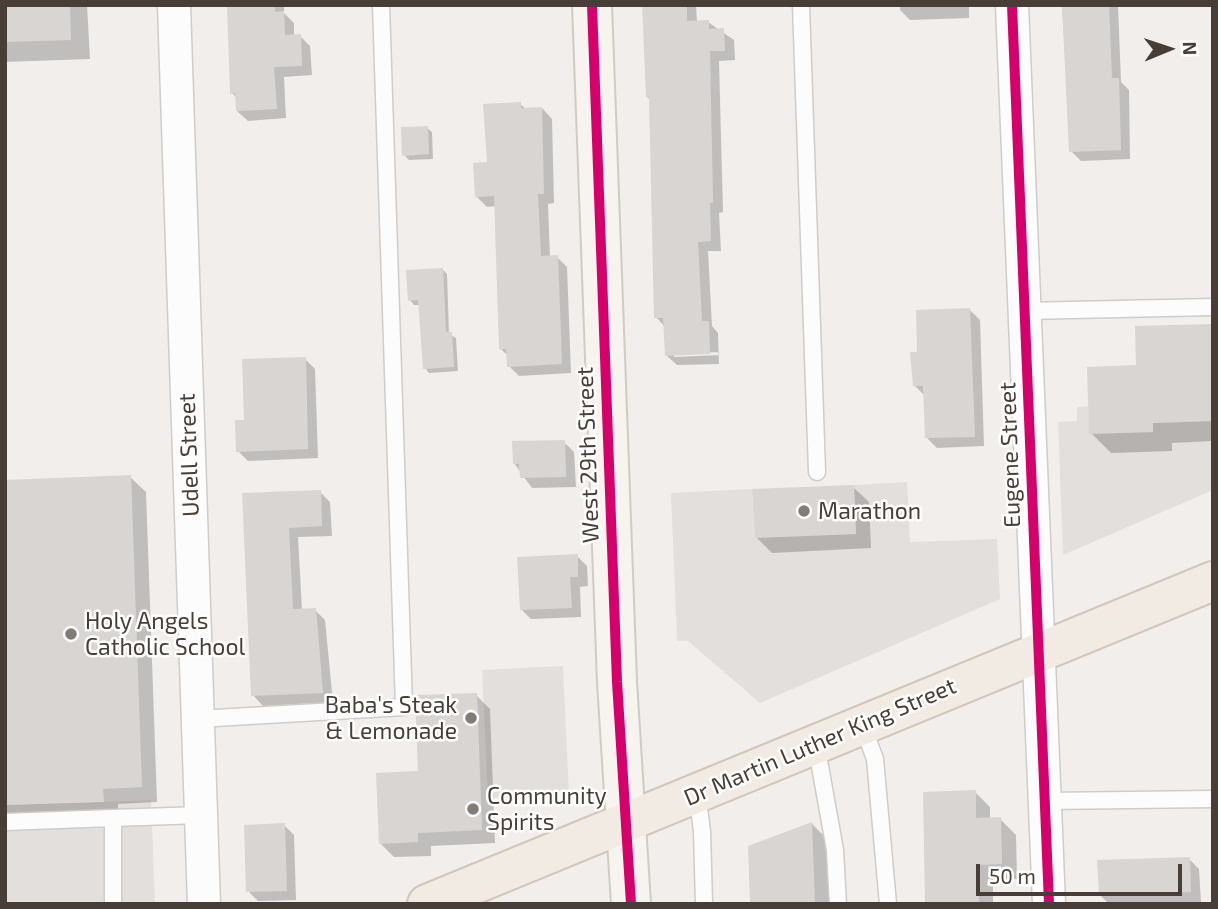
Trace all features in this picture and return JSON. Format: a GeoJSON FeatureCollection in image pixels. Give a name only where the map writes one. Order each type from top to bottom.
{"type":"FeatureCollection","features":[{"type":"Feature","properties":{"kind":"main road","name":"West 29th Street"},"geometry":{"type":"LineString","coordinates":[[592,5],[625,823],[631,904]]}},
{"type":"Feature","properties":{"kind":"main road","name":"Dr Martin Luther King Street"},"geometry":{"type":"LineString","coordinates":[[427,904],[1213,581]]}},
{"type":"Feature","properties":{"kind":"street","name":"Udell Street"},"geometry":{"type":"LineString","coordinates":[[174,5],[204,904]]}},
{"type":"Feature","properties":{"kind":"street","name":"Eugene Street"},"geometry":{"type":"LineString","coordinates":[[1012,5],[1049,904]]}},
{"type":"Feature","properties":{"kind":"lane"},"geometry":{"type":"LineString","coordinates":[[198,719],[404,707],[381,5]]}},
{"type":"Feature","properties":{"kind":"lane"},"geometry":{"type":"LineString","coordinates":[[801,5],[817,472]]}},
{"type":"Feature","properties":{"kind":"lane"},"geometry":{"type":"LineString","coordinates":[[1025,311],[1213,307]]}},
{"type":"Feature","properties":{"kind":"lane"},"geometry":{"type":"LineString","coordinates":[[862,724],[875,759],[888,904]]}},
{"type":"Feature","properties":{"kind":"lane"},"geometry":{"type":"LineString","coordinates":[[816,744],[835,850],[838,904]]}},
{"type":"Feature","properties":{"kind":"lane"},"geometry":{"type":"LineString","coordinates":[[697,793],[702,831],[704,904]]}},
{"type":"Feature","properties":{"kind":"lane"},"geometry":{"type":"LineString","coordinates":[[1045,801],[1213,799]]}},
{"type":"Feature","properties":{"kind":"lane"},"geometry":{"type":"LineString","coordinates":[[5,822],[201,815]]}},
{"type":"Feature","properties":{"kind":"lane"},"geometry":{"type":"LineString","coordinates":[[113,818],[113,904]]}},
{"type":"Feature","properties":{"kind":"shaded area"},"geometry":{"type":"Polygon","coordinates":[[[1088,406],[1090,434],[1153,432],[1153,423],[1213,421],[1213,490],[1063,555],[1058,422],[1077,421],[1077,407],[1088,406]]]}},
{"type":"Feature","properties":{"kind":"shaded area"},"geometry":{"type":"Polygon","coordinates":[[[907,482],[910,542],[997,539],[1000,599],[760,703],[688,641],[677,641],[671,493],[752,489],[755,538],[856,534],[854,485],[907,482]]]}},
{"type":"Feature","properties":{"kind":"shaded area"},"geometry":{"type":"Polygon","coordinates":[[[563,666],[569,794],[488,798],[482,670],[563,666]]]}},
{"type":"Feature","properties":{"kind":"shaded area"},"geometry":{"type":"Polygon","coordinates":[[[151,800],[155,904],[5,904],[5,805],[151,800]]]}},
{"type":"Feature","properties":{"kind":"building"},"geometry":{"type":"Polygon","coordinates":[[[5,5],[70,5],[71,40],[5,42],[5,5]]]}},
{"type":"Feature","properties":{"kind":"building"},"geometry":{"type":"Polygon","coordinates":[[[227,5],[275,5],[275,12],[284,11],[285,35],[301,34],[302,66],[274,67],[277,109],[236,111],[235,93],[230,94],[227,5]]]}},
{"type":"Feature","properties":{"kind":"building"},"geometry":{"type":"Polygon","coordinates":[[[642,5],[687,5],[687,21],[709,20],[709,29],[724,28],[725,51],[710,51],[713,203],[710,203],[711,241],[698,242],[702,321],[709,321],[710,354],[665,356],[663,318],[654,318],[649,97],[646,97],[642,5]]]}},
{"type":"Feature","properties":{"kind":"building"},"geometry":{"type":"Polygon","coordinates":[[[1109,5],[1112,78],[1119,78],[1121,150],[1069,152],[1062,6],[1109,5]]]}},
{"type":"Feature","properties":{"kind":"building"},"geometry":{"type":"Polygon","coordinates":[[[521,102],[521,108],[542,107],[544,194],[538,194],[541,256],[558,255],[562,364],[507,367],[506,349],[499,349],[494,196],[475,197],[473,163],[487,162],[483,104],[521,102]]]}},
{"type":"Feature","properties":{"kind":"building"},"geometry":{"type":"Polygon","coordinates":[[[428,126],[429,154],[402,156],[401,127],[428,126]]]}},
{"type":"Feature","properties":{"kind":"building"},"geometry":{"type":"Polygon","coordinates":[[[443,268],[446,332],[452,332],[454,367],[423,369],[418,300],[408,301],[406,270],[443,268]]]}},
{"type":"Feature","properties":{"kind":"building"},"geometry":{"type":"Polygon","coordinates":[[[970,308],[975,437],[925,438],[923,386],[913,386],[910,352],[917,352],[916,310],[970,308]]]}},
{"type":"Feature","properties":{"kind":"building"},"geometry":{"type":"Polygon","coordinates":[[[1213,324],[1213,421],[1153,423],[1153,432],[1089,434],[1087,367],[1136,365],[1135,326],[1213,324]]]}},
{"type":"Feature","properties":{"kind":"building"},"geometry":{"type":"Polygon","coordinates":[[[306,357],[308,449],[236,452],[235,420],[244,420],[242,359],[306,357]]]}},
{"type":"Feature","properties":{"kind":"building"},"geometry":{"type":"Polygon","coordinates":[[[565,440],[566,477],[520,478],[519,464],[513,464],[512,441],[565,440]]]}},
{"type":"Feature","properties":{"kind":"building","name":"Holy Angels Catholic School"},"geometry":{"type":"Polygon","coordinates":[[[131,475],[142,787],[103,789],[104,802],[5,805],[5,480],[131,475]]]}},
{"type":"Feature","properties":{"kind":"building","name":"Marathon"},"geometry":{"type":"Polygon","coordinates":[[[854,485],[856,534],[755,538],[752,489],[854,485]]]}},
{"type":"Feature","properties":{"kind":"building"},"geometry":{"type":"Polygon","coordinates":[[[321,490],[322,526],[289,528],[293,609],[316,608],[323,693],[251,696],[242,493],[321,490]]]}},
{"type":"Feature","properties":{"kind":"building"},"geometry":{"type":"Polygon","coordinates":[[[578,554],[578,577],[570,577],[572,608],[520,610],[517,557],[578,554]]]}},
{"type":"Feature","properties":{"kind":"building"},"geometry":{"type":"Polygon","coordinates":[[[477,693],[482,830],[418,833],[418,842],[379,844],[376,773],[418,771],[415,695],[477,693]]]}},
{"type":"Feature","properties":{"kind":"building"},"geometry":{"type":"Polygon","coordinates":[[[976,790],[976,818],[1001,817],[1002,864],[978,865],[979,904],[925,904],[923,792],[976,790]]]}},
{"type":"Feature","properties":{"kind":"building"},"geometry":{"type":"Polygon","coordinates":[[[812,822],[815,904],[750,904],[748,846],[812,822]]]}},
{"type":"Feature","properties":{"kind":"building"},"geometry":{"type":"Polygon","coordinates":[[[285,823],[287,891],[246,892],[244,825],[285,823]]]}},
{"type":"Feature","properties":{"kind":"building"},"geometry":{"type":"Polygon","coordinates":[[[1190,857],[1191,892],[1099,895],[1097,860],[1190,857]]]}},
{"type":"Feature","properties":{"kind":"cycle path"},"geometry":{"type":"LineString","coordinates":[[592,5],[617,682],[631,904]]}},
{"type":"Feature","properties":{"kind":"cycle path"},"geometry":{"type":"LineString","coordinates":[[1012,5],[1049,904]]}},
{"type":"Feature","properties":{"kind":"place","name":"Marathon"},"geometry":{"type":"Point","coordinates":[804,511]}},
{"type":"Feature","properties":{"kind":"place","name":"Holy Angels Catholic School"},"geometry":{"type":"Point","coordinates":[71,634]}},
{"type":"Feature","properties":{"kind":"place","name":"Baba's Steak & Lemonade"},"geometry":{"type":"Point","coordinates":[471,718]}},
{"type":"Feature","properties":{"kind":"place","name":"Community Spirits"},"geometry":{"type":"Point","coordinates":[473,809]}}]}
